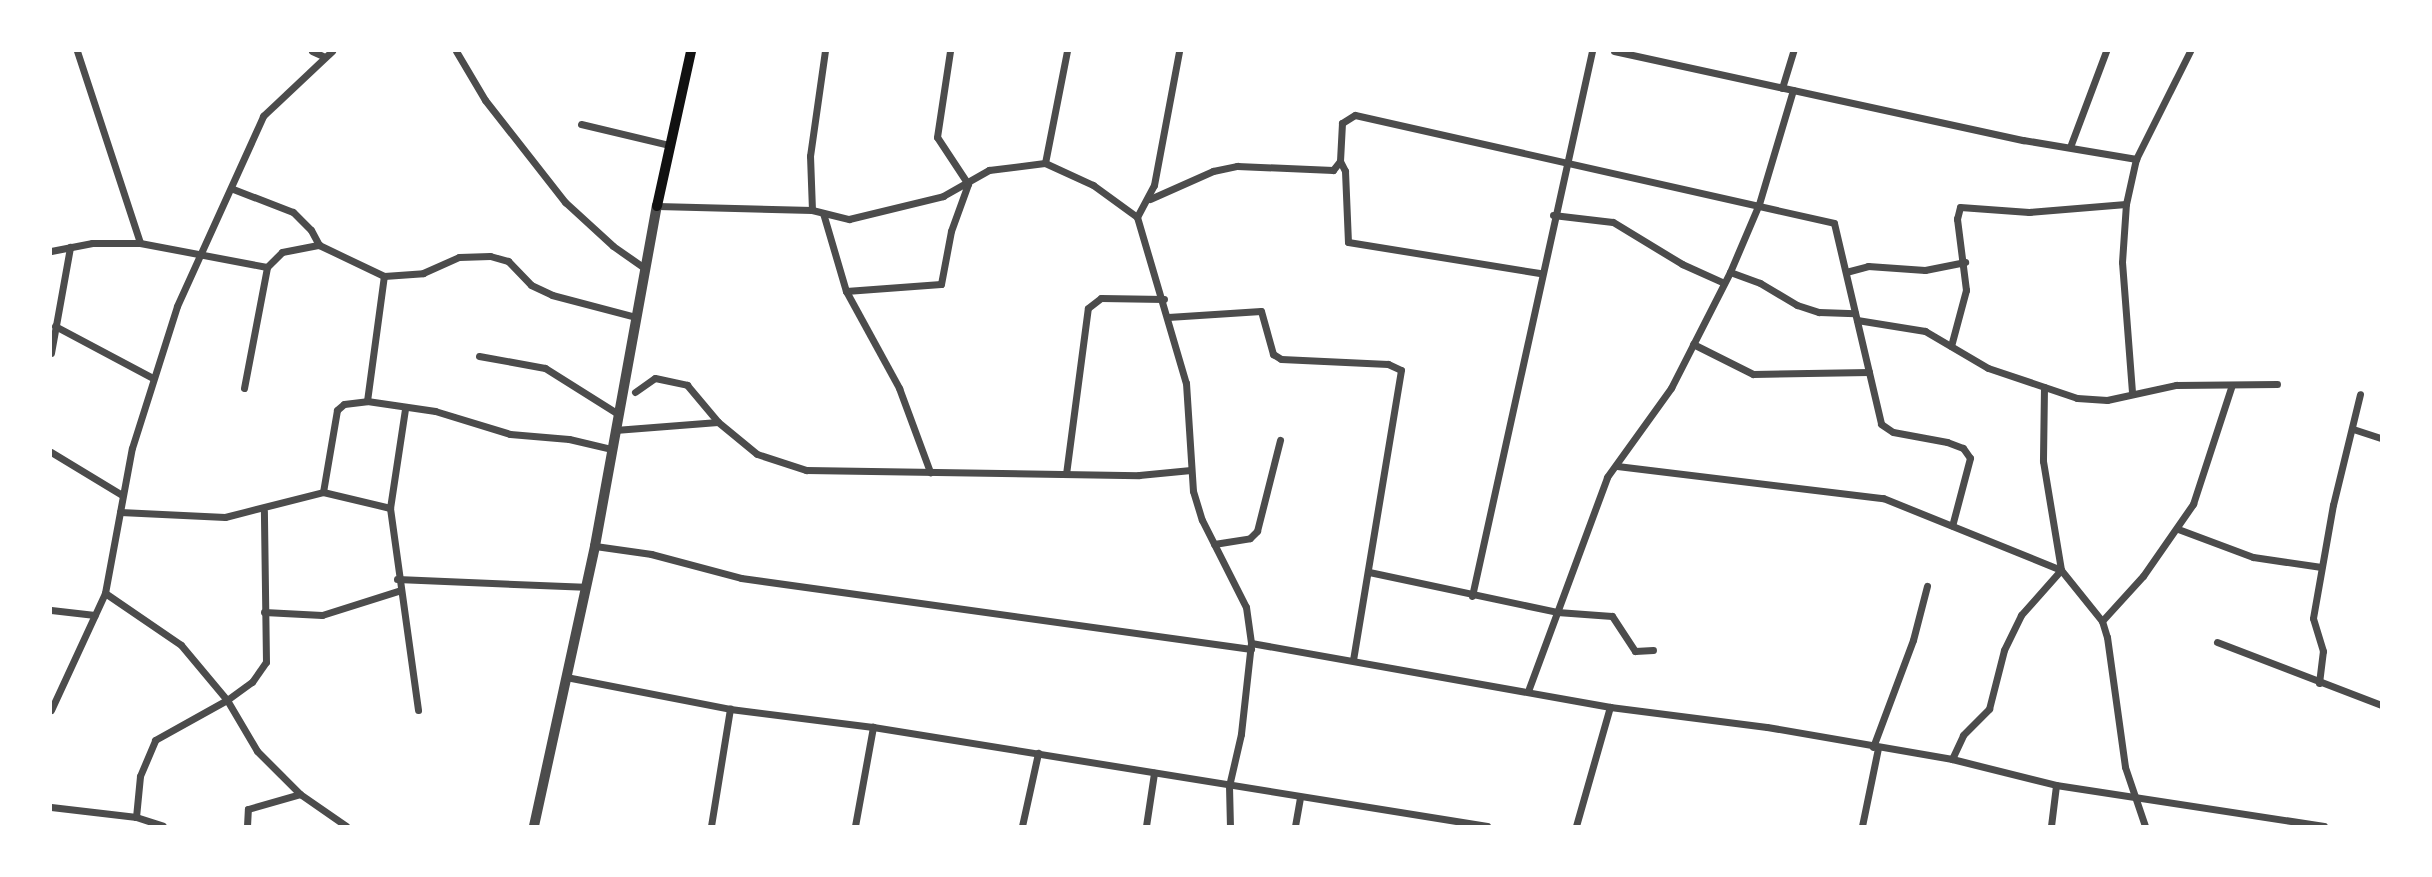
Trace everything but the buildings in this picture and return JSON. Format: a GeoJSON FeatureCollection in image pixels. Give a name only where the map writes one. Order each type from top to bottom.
{"type":"FeatureCollection","features":[{"type":"Feature","properties":{"kind":"main road"},"geometry":{"type":"LineString","coordinates":[[657,206],[691,51]]}},
{"type":"Feature","properties":{"kind":"street"},"geometry":{"type":"LineString","coordinates":[[77,51],[140,243]]}},
{"type":"Feature","properties":{"kind":"street"},"geometry":{"type":"LineString","coordinates":[[312,51],[325,57]]}},
{"type":"Feature","properties":{"kind":"street"},"geometry":{"type":"LineString","coordinates":[[51,710],[105,593],[122,495],[153,378],[199,255],[233,189],[271,104],[332,51]]}},
{"type":"Feature","properties":{"kind":"street"},"geometry":{"type":"LineString","coordinates":[[456,51],[493,111],[565,202],[613,246],[645,268]]}},
{"type":"Feature","properties":{"kind":"street"},"geometry":{"type":"LineString","coordinates":[[812,210],[810,156],[825,51]]}},
{"type":"Feature","properties":{"kind":"street"},"geometry":{"type":"LineString","coordinates":[[950,51],[937,137],[968,184]]}},
{"type":"Feature","properties":{"kind":"street"},"geometry":{"type":"LineString","coordinates":[[1045,163],[1067,51]]}},
{"type":"Feature","properties":{"kind":"street"},"geometry":{"type":"LineString","coordinates":[[1137,217],[1150,199],[1179,51]]}},
{"type":"Feature","properties":{"kind":"street"},"geometry":{"type":"LineString","coordinates":[[1472,596],[1540,273],[1592,51]]}},
{"type":"Feature","properties":{"kind":"street"},"geometry":{"type":"LineString","coordinates":[[1614,51],[1782,88],[2136,159]]}},
{"type":"Feature","properties":{"kind":"street"},"geometry":{"type":"LineString","coordinates":[[1782,88],[1793,51]]}},
{"type":"Feature","properties":{"kind":"street"},"geometry":{"type":"LineString","coordinates":[[2070,147],[2106,51]]}},
{"type":"Feature","properties":{"kind":"street"},"geometry":{"type":"LineString","coordinates":[[2132,392],[2122,262],[2126,204],[2136,159],[2190,51]]}},
{"type":"Feature","properties":{"kind":"street"},"geometry":{"type":"LineString","coordinates":[[1528,691],[1599,495],[1646,428],[1730,272],[1759,204],[1793,90]]}},
{"type":"Feature","properties":{"kind":"street"},"geometry":{"type":"LineString","coordinates":[[1540,273],[1348,242],[1345,171],[1340,161],[1342,123],[1355,115],[1566,160],[1834,223],[1868,372],[1885,428],[1947,442],[1967,452],[1968,465],[1952,526]]}},
{"type":"Feature","properties":{"kind":"street"},"geometry":{"type":"LineString","coordinates":[[582,124],[669,145]]}},
{"type":"Feature","properties":{"kind":"street"},"geometry":{"type":"LineString","coordinates":[[1150,199],[1213,171],[1237,166],[1333,170],[1340,161]]}},
{"type":"Feature","properties":{"kind":"street"},"geometry":{"type":"LineString","coordinates":[[534,826],[595,546],[657,206],[812,210],[849,219],[943,196],[989,170],[1045,163],[1093,185],[1137,217],[1164,299],[1189,403],[1191,470],[1202,520],[1246,607],[1251,646],[1229,786],[1230,826]]}},
{"type":"Feature","properties":{"kind":"street"},"geometry":{"type":"LineString","coordinates":[[846,291],[941,284],[951,231],[968,184]]}},
{"type":"Feature","properties":{"kind":"street"},"geometry":{"type":"LineString","coordinates":[[233,189],[293,212],[319,245],[383,276],[423,273],[459,257],[500,257],[531,285],[552,295],[636,317]]}},
{"type":"Feature","properties":{"kind":"street"},"geometry":{"type":"LineString","coordinates":[[1951,346],[1965,306],[1965,262],[1957,219],[1960,207],[2029,212],[2126,204]]}},
{"type":"Feature","properties":{"kind":"street"},"geometry":{"type":"LineString","coordinates":[[823,214],[846,291],[899,388],[930,472]]}},
{"type":"Feature","properties":{"kind":"street"},"geometry":{"type":"LineString","coordinates":[[1553,215],[1614,222],[1682,264],[1724,283]]}},
{"type":"Feature","properties":{"kind":"street"},"geometry":{"type":"LineString","coordinates":[[51,251],[69,247],[140,243],[267,267]]}},
{"type":"Feature","properties":{"kind":"street"},"geometry":{"type":"LineString","coordinates":[[244,388],[267,267],[282,252],[319,245]]}},
{"type":"Feature","properties":{"kind":"street"},"geometry":{"type":"LineString","coordinates":[[51,354],[69,247]]}},
{"type":"Feature","properties":{"kind":"street"},"geometry":{"type":"LineString","coordinates":[[1846,272],[1868,266],[1925,270],[1965,262]]}},
{"type":"Feature","properties":{"kind":"street"},"geometry":{"type":"LineString","coordinates":[[1730,272],[1760,283],[1797,305],[1819,312],[1925,331],[1988,368],[2044,387],[2098,401],[2132,392],[2277,384]]}},
{"type":"Feature","properties":{"kind":"street"},"geometry":{"type":"LineString","coordinates":[[367,401],[383,276]]}},
{"type":"Feature","properties":{"kind":"street"},"geometry":{"type":"LineString","coordinates":[[1066,474],[1088,308],[1101,298],[1164,299]]}},
{"type":"Feature","properties":{"kind":"street"},"geometry":{"type":"LineString","coordinates":[[1168,317],[1261,311],[1273,354],[1281,359],[1398,366],[1401,382],[1353,659]]}},
{"type":"Feature","properties":{"kind":"street"},"geometry":{"type":"LineString","coordinates":[[55,327],[153,378]]}},
{"type":"Feature","properties":{"kind":"street"},"geometry":{"type":"LineString","coordinates":[[1693,344],[1752,374],[1868,372]]}},
{"type":"Feature","properties":{"kind":"street"},"geometry":{"type":"LineString","coordinates":[[479,356],[545,368],[618,414]]}},
{"type":"Feature","properties":{"kind":"street"},"geometry":{"type":"LineString","coordinates":[[635,392],[655,378],[688,385],[718,422],[757,454],[776,463],[806,470],[1139,475],[1191,470]]}},
{"type":"Feature","properties":{"kind":"street"},"geometry":{"type":"LineString","coordinates":[[2102,621],[2123,601],[2178,529],[2203,482],[2232,385]]}},
{"type":"Feature","properties":{"kind":"street"},"geometry":{"type":"LineString","coordinates":[[2044,387],[2043,461],[2061,570]]}},
{"type":"Feature","properties":{"kind":"street"},"geometry":{"type":"LineString","coordinates":[[2319,683],[2323,651],[2313,618],[2321,566],[2360,394]]}},
{"type":"Feature","properties":{"kind":"street"},"geometry":{"type":"LineString","coordinates":[[323,492],[337,410],[344,404],[367,401],[405,410],[435,411],[510,434],[569,439],[611,449]]}},
{"type":"Feature","properties":{"kind":"street"},"geometry":{"type":"LineString","coordinates":[[405,410],[390,508],[398,591],[418,710]]}},
{"type":"Feature","properties":{"kind":"street"},"geometry":{"type":"LineString","coordinates":[[615,430],[718,422]]}},
{"type":"Feature","properties":{"kind":"street"},"geometry":{"type":"LineString","coordinates":[[2353,429],[2381,438]]}},
{"type":"Feature","properties":{"kind":"street"},"geometry":{"type":"LineString","coordinates":[[1214,544],[1250,538],[1257,531],[1280,439]]}},
{"type":"Feature","properties":{"kind":"street"},"geometry":{"type":"LineString","coordinates":[[51,452],[122,495]]}},
{"type":"Feature","properties":{"kind":"street"},"geometry":{"type":"LineString","coordinates":[[1617,466],[1883,498],[2061,570],[2102,621],[2125,767],[2145,826]]}},
{"type":"Feature","properties":{"kind":"street"},"geometry":{"type":"LineString","coordinates":[[120,512],[225,517],[264,511],[323,492],[390,508]]}},
{"type":"Feature","properties":{"kind":"street"},"geometry":{"type":"LineString","coordinates":[[136,817],[141,775],[155,740],[228,700],[252,682],[266,662],[264,511]]}},
{"type":"Feature","properties":{"kind":"street"},"geometry":{"type":"LineString","coordinates":[[2178,529],[2253,557],[2321,566]]}},
{"type":"Feature","properties":{"kind":"street"},"geometry":{"type":"LineString","coordinates":[[595,546],[650,554],[741,578],[1353,659],[1610,707],[1952,759],[2056,785],[2324,826]]}},
{"type":"Feature","properties":{"kind":"street"},"geometry":{"type":"LineString","coordinates":[[1952,759],[1962,735],[1989,709],[2004,650],[2021,615],[2061,570]]}},
{"type":"Feature","properties":{"kind":"street"},"geometry":{"type":"LineString","coordinates":[[1369,572],[1557,612],[1612,616],[1634,651],[1653,650]]}},
{"type":"Feature","properties":{"kind":"street"},"geometry":{"type":"LineString","coordinates":[[397,579],[584,587]]}},
{"type":"Feature","properties":{"kind":"street"},"geometry":{"type":"LineString","coordinates":[[1862,826],[1876,747],[1913,639],[1927,586]]}},
{"type":"Feature","properties":{"kind":"street"},"geometry":{"type":"LineString","coordinates":[[264,612],[322,615],[398,591]]}},
{"type":"Feature","properties":{"kind":"street"},"geometry":{"type":"LineString","coordinates":[[105,593],[181,645],[228,700],[257,751],[300,794],[346,826]]}},
{"type":"Feature","properties":{"kind":"street"},"geometry":{"type":"LineString","coordinates":[[51,610],[95,615]]}},
{"type":"Feature","properties":{"kind":"street"},"geometry":{"type":"LineString","coordinates":[[2217,642],[2381,705]]}},
{"type":"Feature","properties":{"kind":"street"},"geometry":{"type":"LineString","coordinates":[[566,677],[730,709],[873,727],[1300,799],[1487,826]]}},
{"type":"Feature","properties":{"kind":"street"},"geometry":{"type":"LineString","coordinates":[[1576,826],[1610,707]]}},
{"type":"Feature","properties":{"kind":"street"},"geometry":{"type":"LineString","coordinates":[[710,826],[730,709]]}},
{"type":"Feature","properties":{"kind":"street"},"geometry":{"type":"LineString","coordinates":[[855,826],[873,727]]}},
{"type":"Feature","properties":{"kind":"street"},"geometry":{"type":"LineString","coordinates":[[1022,826],[1038,753]]}},
{"type":"Feature","properties":{"kind":"street"},"geometry":{"type":"LineString","coordinates":[[1146,826],[1154,773]]}},
{"type":"Feature","properties":{"kind":"street"},"geometry":{"type":"LineString","coordinates":[[2051,826],[2056,785]]}},
{"type":"Feature","properties":{"kind":"street"},"geometry":{"type":"LineString","coordinates":[[247,826],[248,809],[300,794]]}},
{"type":"Feature","properties":{"kind":"street"},"geometry":{"type":"LineString","coordinates":[[1295,826],[1300,799]]}},
{"type":"Feature","properties":{"kind":"street"},"geometry":{"type":"LineString","coordinates":[[51,807],[136,817],[163,826]]}}]}
